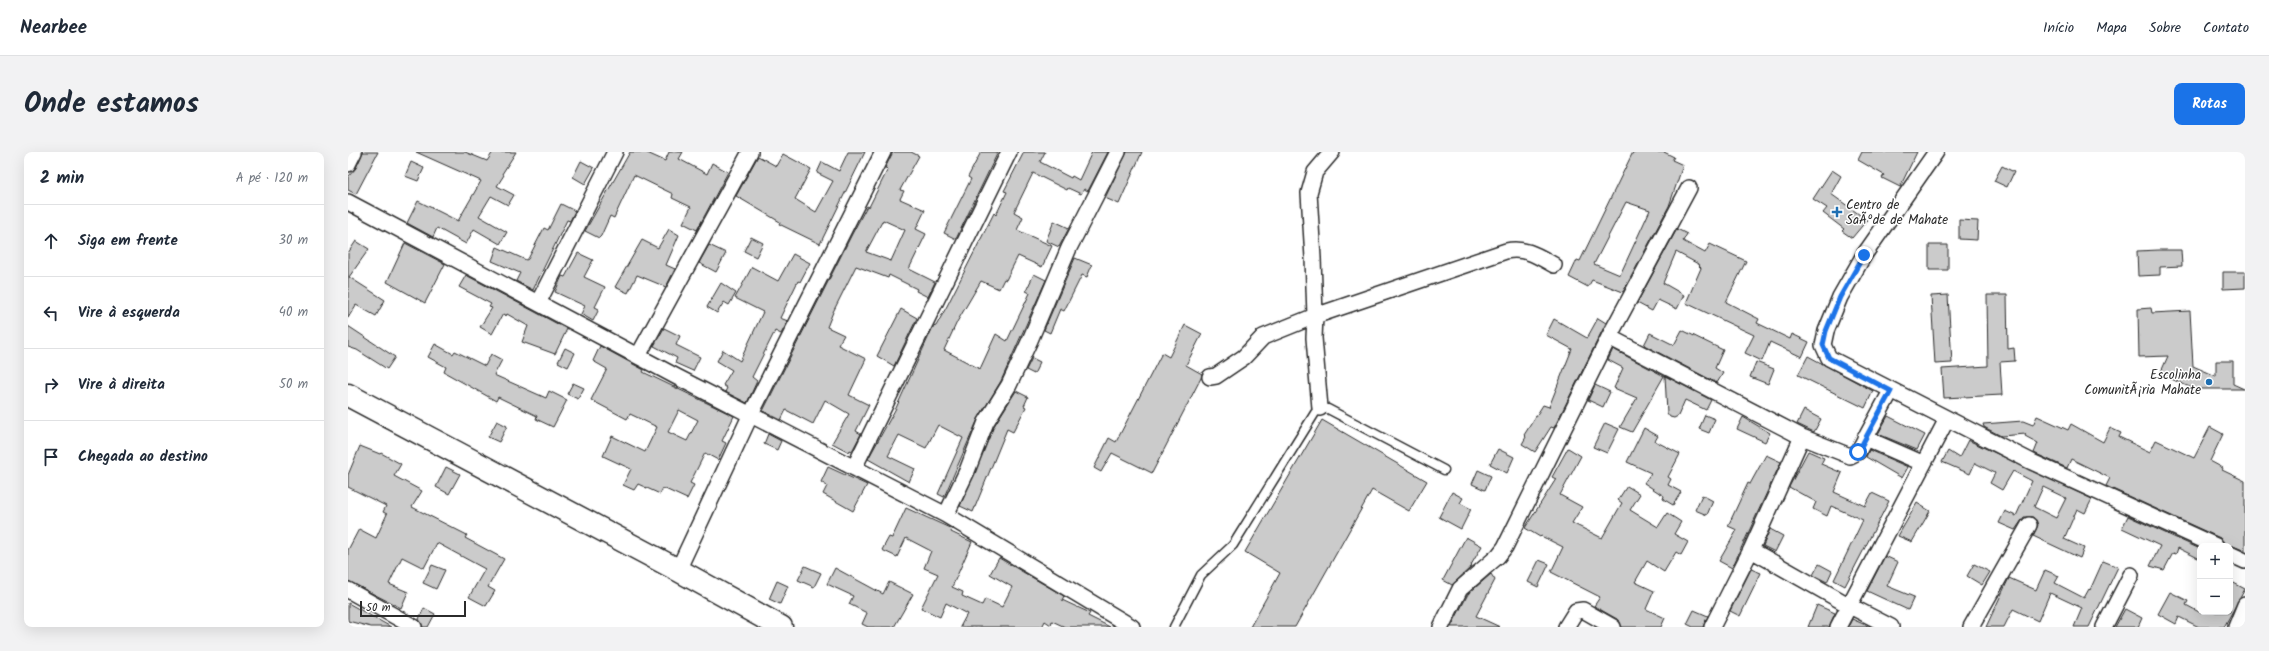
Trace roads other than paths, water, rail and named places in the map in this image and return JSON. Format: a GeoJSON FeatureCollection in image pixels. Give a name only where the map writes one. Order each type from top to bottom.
{"type":"FeatureCollection","features":[{"type":"Feature","properties":{"kind":"highway"},"geometry":{"type":"LineString","coordinates":[[348,395],[678,570],[780,627]]}},
{"type":"Feature","properties":{"kind":"street"},"geometry":{"type":"LineString","coordinates":[[348,164],[354,152]]}},
{"type":"Feature","properties":{"kind":"street"},"geometry":{"type":"LineString","coordinates":[[538,303],[614,152]]}},
{"type":"Feature","properties":{"kind":"street"},"geometry":{"type":"LineString","coordinates":[[638,356],[750,152]]}},
{"type":"Feature","properties":{"kind":"street"},"geometry":{"type":"LineString","coordinates":[[678,570],[751,414],[883,152]]}},
{"type":"Feature","properties":{"kind":"street"},"geometry":{"type":"LineString","coordinates":[[854,468],[1009,152]]}},
{"type":"Feature","properties":{"kind":"street"},"geometry":{"type":"LineString","coordinates":[[946,515],[967,471],[986,422],[1009,385],[1069,248],[1118,152]]}},
{"type":"Feature","properties":{"kind":"street"},"geometry":{"type":"LineString","coordinates":[[1320,408],[1314,338],[1315,316],[1309,193],[1315,172],[1332,152]]}},
{"type":"Feature","properties":{"kind":"street"},"geometry":{"type":"LineString","coordinates":[[1936,152],[1864,255],[1840,297],[1826,331],[1823,345],[1829,358],[2032,462],[2209,543]]}},
{"type":"Feature","properties":{"kind":"street"},"geometry":{"type":"LineString","coordinates":[[1440,627],[1460,589],[1498,556],[1505,547],[1608,337],[1689,188]]}},
{"type":"Feature","properties":{"kind":"street"},"geometry":{"type":"LineString","coordinates":[[348,202],[638,356],[946,515],[1132,627]]}},
{"type":"Feature","properties":{"kind":"street"},"geometry":{"type":"LineString","coordinates":[[1210,377],[1216,376],[1244,357],[1263,337],[1315,316],[1518,248],[1534,254],[1554,266]]}},
{"type":"Feature","properties":{"kind":"street"},"geometry":{"type":"LineString","coordinates":[[1608,337],[1802,437],[1850,456],[1858,452],[1891,391]]}},
{"type":"Feature","properties":{"kind":"street"},"geometry":{"type":"LineString","coordinates":[[1838,627],[1922,463],[1947,419]]}},
{"type":"Feature","properties":{"kind":"street"},"geometry":{"type":"LineString","coordinates":[[1712,627],[1751,550],[1802,437]]}},
{"type":"Feature","properties":{"kind":"street"},"geometry":{"type":"LineString","coordinates":[[1865,438],[1922,463]]}},
{"type":"Feature","properties":{"kind":"street"},"geometry":{"type":"LineString","coordinates":[[1970,627],[2029,525]]}},
{"type":"Feature","properties":{"kind":"street"},"geometry":{"type":"LineString","coordinates":[[1751,550],[1850,606],[1891,627]]}},
{"type":"Feature","properties":{"kind":"street"},"geometry":{"type":"LineString","coordinates":[[2233,556],[2245,562]]}},
{"type":"Feature","properties":{"kind":"street"},"geometry":{"type":"LineString","coordinates":[[2104,627],[2131,575]]}},
{"type":"Feature","properties":{"kind":"street"},"geometry":{"type":"LineString","coordinates":[[348,590],[414,627]]}},
{"type":"Feature","properties":{"kind":"street"},"geometry":{"type":"LineString","coordinates":[[2236,627],[2245,605]]}},
{"type":"Feature","properties":{"kind":"street"},"geometry":{"type":"LineString","coordinates":[[1566,627],[1576,611],[1583,610],[1613,627]]}},
{"type":"Feature","properties":{"kind":"lane"},"geometry":{"type":"LineString","coordinates":[[1174,627],[1201,575],[1233,545],[1320,408],[1328,409],[1444,470]]}},
{"type":"Feature","properties":{"kind":"place","name":"Centro de SaÃºde de Mahate"},"geometry":{"type":"Point","coordinates":[1837,212]}},
{"type":"Feature","properties":{"kind":"place","name":"Escolinha ComunitÃ¡ria Mahate"},"geometry":{"type":"Point","coordinates":[2209,382]}}]}
